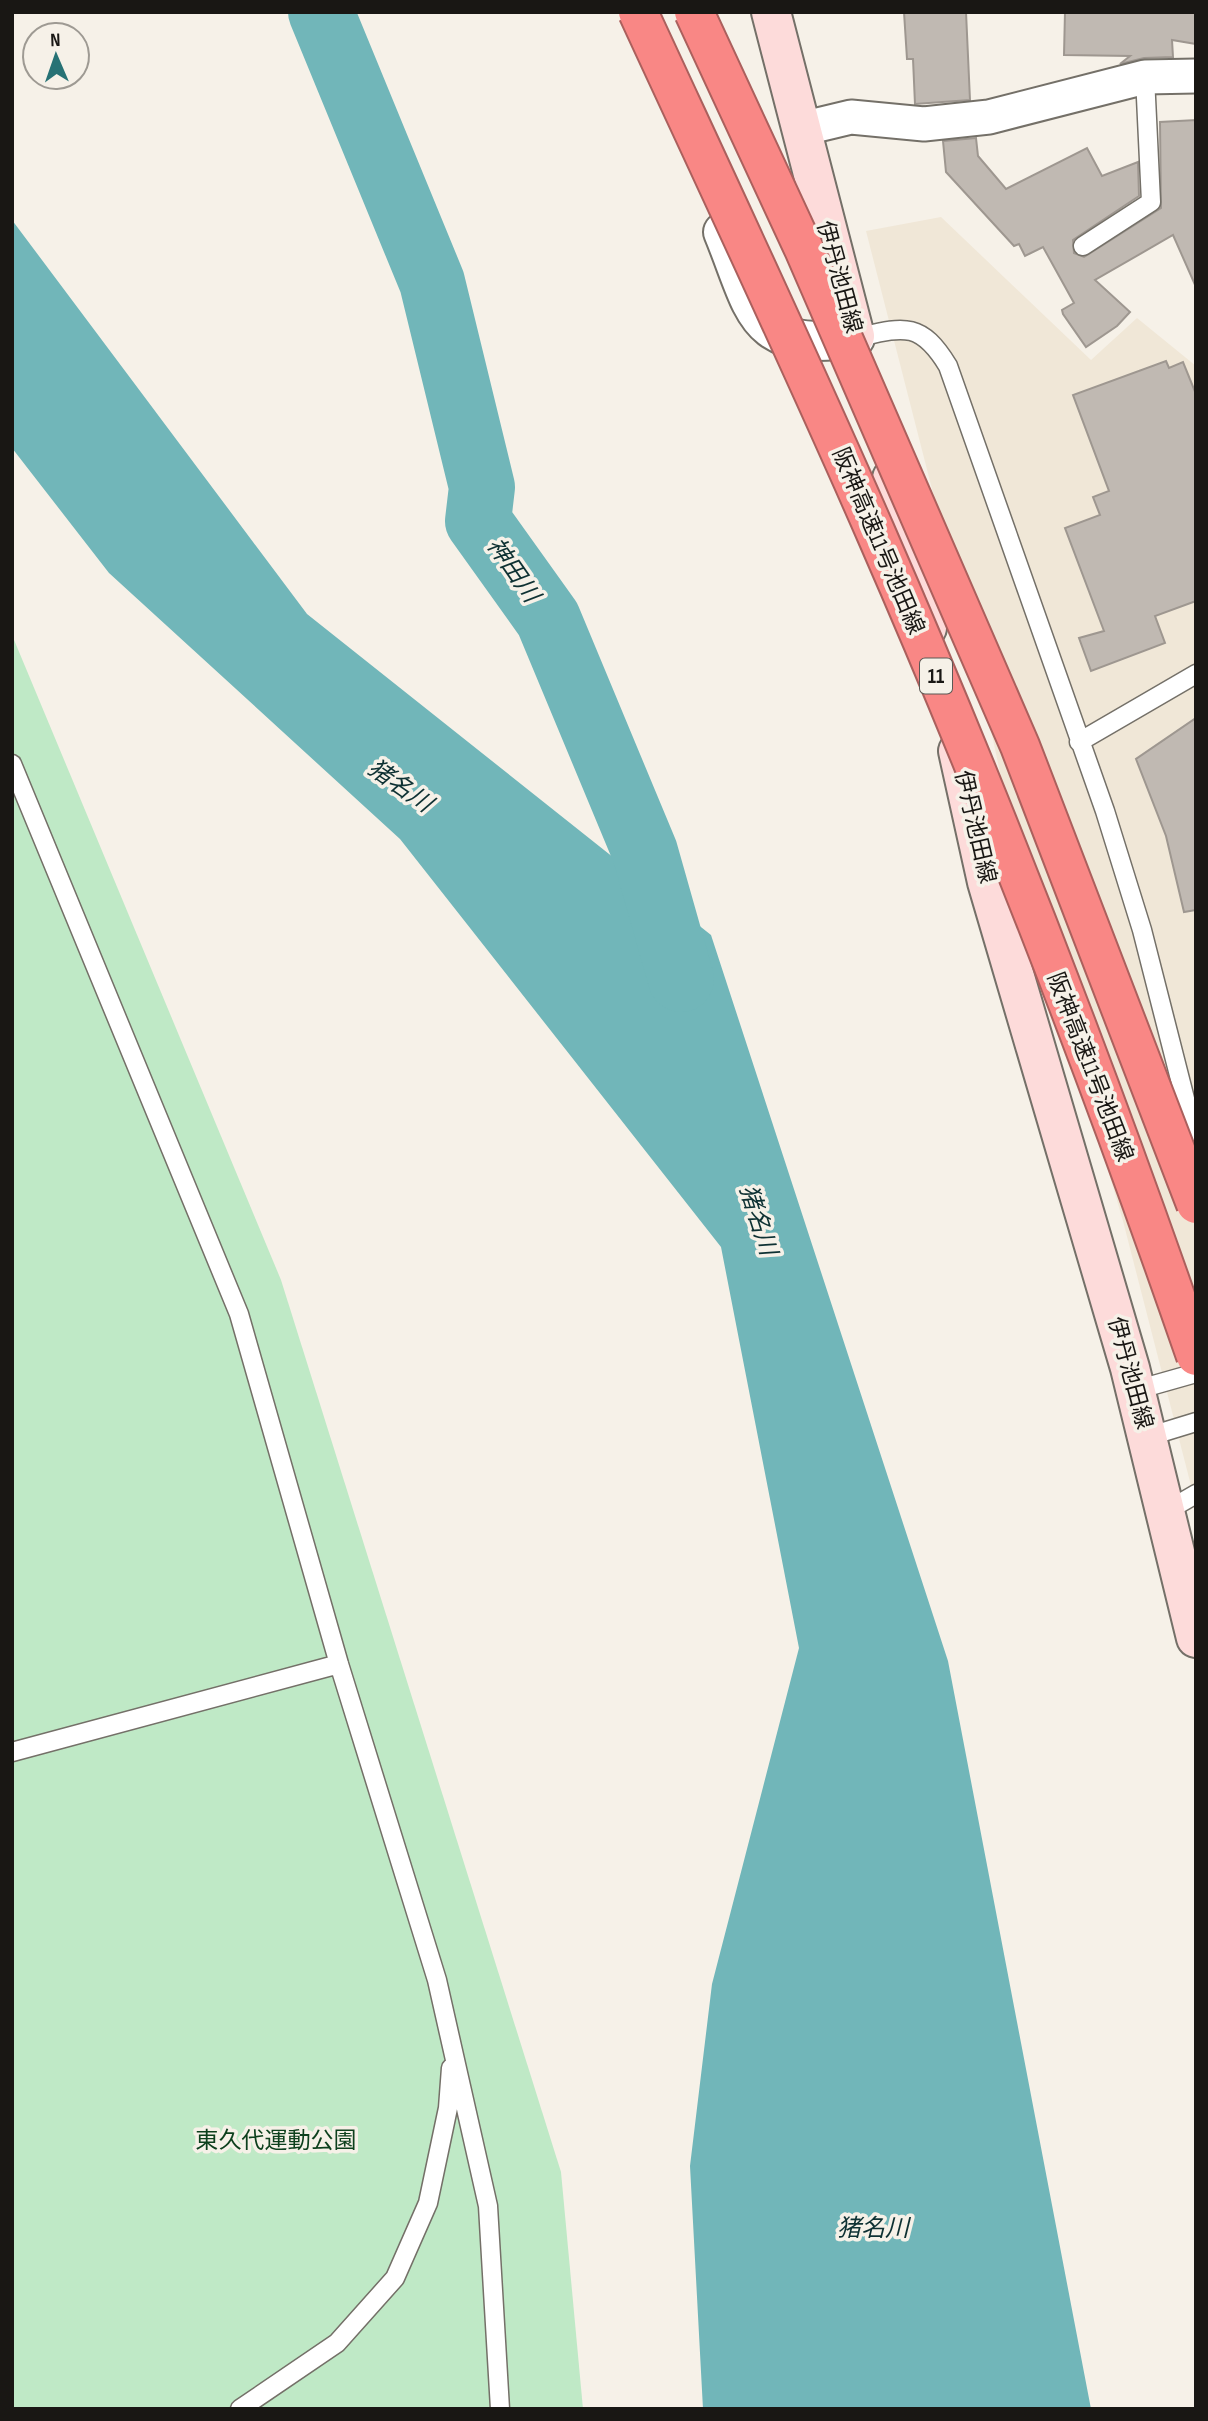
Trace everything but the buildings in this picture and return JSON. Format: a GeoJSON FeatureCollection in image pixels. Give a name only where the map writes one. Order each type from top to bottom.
{"type":"FeatureCollection","features":[{"type":"Feature","properties":{"kind":"highway","name":"阪神高速11号池田線"},"geometry":{"type":"LineString","coordinates":[[638,12],[758,269],[914,623],[1147,1214],[1196,1356]]}},
{"type":"Feature","properties":{"kind":"highway","name":"阪神高速11号池田線"},"geometry":{"type":"LineString","coordinates":[[694,12],[804,249],[1020,746],[1196,1204]]}},
{"type":"Feature","properties":{"kind":"main road","name":"伊丹池田線"},"geometry":{"type":"LineString","coordinates":[[771,12],[955,734],[986,882],[1136,1390],[1147,1437],[1181,1503],[1196,1638]]}},
{"type":"Feature","properties":{"kind":"street"},"geometry":{"type":"LineString","coordinates":[[622,12],[673,118],[756,315],[770,329],[787,338],[827,342],[855,338]]}},
{"type":"Feature","properties":{"kind":"street"},"geometry":{"type":"LineString","coordinates":[[632,12],[644,60]]}},
{"type":"Feature","properties":{"kind":"street"},"geometry":{"type":"LineString","coordinates":[[801,129],[851,117],[924,124],[989,117],[1146,78],[1196,76]]}},
{"type":"Feature","properties":{"kind":"lane"},"geometry":{"type":"LineString","coordinates":[[1083,246],[1151,202],[1146,78]]}},
{"type":"Feature","properties":{"kind":"lane"},"geometry":{"type":"LineString","coordinates":[[855,338],[893,330],[915,331],[934,343],[948,366],[1105,811],[1142,930],[1196,1142]]}},
{"type":"Feature","properties":{"kind":"lane"},"geometry":{"type":"LineString","coordinates":[[1079,742],[1196,674]]}},
{"type":"Feature","properties":{"kind":"lane"},"geometry":{"type":"LineString","coordinates":[[12,764],[239,1314],[339,1664],[437,1980],[488,2206],[500,2409]]}},
{"type":"Feature","properties":{"kind":"lane"},"geometry":{"type":"LineString","coordinates":[[1136,1390],[1196,1373]]}},
{"type":"Feature","properties":{"kind":"lane"},"geometry":{"type":"LineString","coordinates":[[1147,1437],[1196,1422]]}},
{"type":"Feature","properties":{"kind":"lane"},"geometry":{"type":"LineString","coordinates":[[12,1752],[339,1664]]}},
{"type":"Feature","properties":{"kind":"lane"},"geometry":{"type":"LineString","coordinates":[[240,2409],[337,2343],[395,2278],[428,2203],[448,2108],[453,2049]]}},
{"type":"Feature","properties":{"kind":"shaded area"},"geometry":{"type":"Polygon","coordinates":[[[941,217],[1091,360],[1137,318],[1196,366],[1196,1505],[1123,1221],[1022,876],[978,669],[866,231],[941,217]]]}},
{"type":"Feature","properties":{"kind":"green space","name":"東久代運動公園"},"geometry":{"type":"Polygon","coordinates":[[[12,635],[281,1280],[561,2172],[583,2409],[12,2409],[12,635]]]}},
{"type":"Feature","properties":{"kind":"water","name":"猪名川"},"geometry":{"type":"Polygon","coordinates":[[[12,220],[307,614],[711,935],[948,1661],[1091,2409],[703,2409],[690,2166],[712,1984],[799,1648],[721,1247],[400,839],[109,573],[12,448],[12,220]]]}},
{"type":"Feature","properties":{"kind":"waterway","name":"神田川"},"geometry":{"type":"LineString","coordinates":[[321,12],[432,282],[482,487],[478,521],[548,619],[645,852],[681,979]]}}]}
